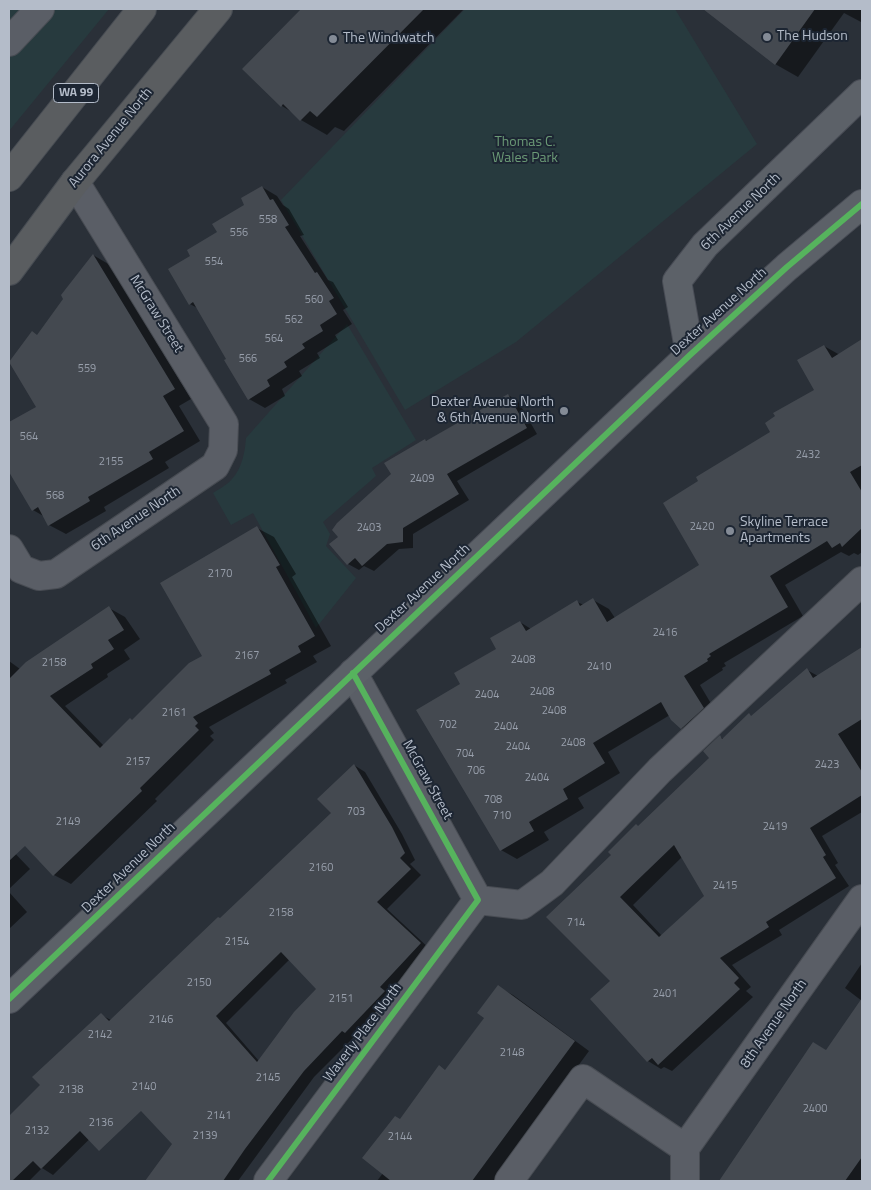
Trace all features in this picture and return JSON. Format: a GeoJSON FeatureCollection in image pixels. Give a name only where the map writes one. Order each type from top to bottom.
{"type":"FeatureCollection","features":[{"type":"Feature","properties":{"kind":"highway","name":"WA 99"},"geometry":{"type":"LineString","coordinates":[[9,177],[142,9]]}},
{"type":"Feature","properties":{"kind":"highway","name":"Aurora Avenue North"},"geometry":{"type":"LineString","coordinates":[[9,271],[75,182],[218,9]]}},
{"type":"Feature","properties":{"kind":"main road","name":"6th Avenue North"},"geometry":{"type":"LineString","coordinates":[[690,355],[677,281],[704,245],[862,94]]}},
{"type":"Feature","properties":{"kind":"main road","name":"Dexter Avenue North"},"geometry":{"type":"LineString","coordinates":[[9,999],[690,355],[787,266],[862,204]]}},
{"type":"Feature","properties":{"kind":"street"},"geometry":{"type":"LineString","coordinates":[[9,42],[40,9]]}},
{"type":"Feature","properties":{"kind":"street","name":"McGraw Street"},"geometry":{"type":"LineString","coordinates":[[75,182],[224,424],[223,450]]}},
{"type":"Feature","properties":{"kind":"street","name":"6th Avenue North"},"geometry":{"type":"LineString","coordinates":[[9,548],[21,569],[40,576],[56,574],[214,466],[223,450]]}},
{"type":"Feature","properties":{"kind":"street"},"geometry":{"type":"LineString","coordinates":[[478,900],[522,905],[552,883],[660,770],[862,581]]}},
{"type":"Feature","properties":{"kind":"street","name":"McGraw Street"},"geometry":{"type":"LineString","coordinates":[[353,672],[478,900]]}},
{"type":"Feature","properties":{"kind":"street","name":"8th Avenue North"},"geometry":{"type":"LineString","coordinates":[[685,1148],[862,899]]}},
{"type":"Feature","properties":{"kind":"street","name":"Waverly Place North"},"geometry":{"type":"LineString","coordinates":[[268,1181],[478,900]]}},
{"type":"Feature","properties":{"kind":"street"},"geometry":{"type":"LineString","coordinates":[[508,1181],[583,1079],[685,1148],[685,1181]]}},
{"type":"Feature","properties":{"kind":"green space"},"geometry":{"type":"Polygon","coordinates":[[[9,9],[109,9],[9,131],[9,9]]]}},
{"type":"Feature","properties":{"kind":"green space","name":"Thomas C. Wales Park"},"geometry":{"type":"Polygon","coordinates":[[[465,9],[675,9],[757,144],[516,342],[405,410],[281,200],[465,9]]]}},
{"type":"Feature","properties":{"kind":"green space"},"geometry":{"type":"Polygon","coordinates":[[[347,324],[416,440],[372,468],[376,476],[323,522],[330,534],[326,546],[356,578],[316,628],[253,513],[231,525],[213,493],[228,483],[238,470],[245,449],[246,438],[347,324]]]}},
{"type":"Feature","properties":{"kind":"building","name":"The Windwatch"},"geometry":{"type":"Polygon","coordinates":[[[301,9],[424,9],[317,117],[310,111],[300,121],[283,104],[281,107],[242,69],[301,9]]]}},
{"type":"Feature","properties":{"kind":"building","name":"The Hudson"},"geometry":{"type":"Polygon","coordinates":[[[703,9],[815,9],[775,65],[703,9]]]}},
{"type":"Feature","properties":{"kind":"building"},"geometry":{"type":"Polygon","coordinates":[[[262,186],[270,200],[273,199],[289,225],[285,227],[334,298],[329,301],[337,314],[320,325],[323,331],[302,344],[305,348],[284,362],[287,367],[267,380],[270,386],[248,400],[193,302],[189,305],[168,269],[190,256],[187,250],[217,232],[212,224],[244,205],[241,198],[262,186]]]}},
{"type":"Feature","properties":{"kind":"building"},"geometry":{"type":"Polygon","coordinates":[[[93,254],[175,389],[163,396],[184,431],[149,452],[153,459],[88,497],[90,501],[48,526],[38,507],[32,511],[9,472],[9,422],[36,407],[9,362],[32,331],[37,335],[63,299],[61,295],[93,254]]]}},
{"type":"Feature","properties":{"kind":"building"},"geometry":{"type":"Polygon","coordinates":[[[862,339],[862,465],[850,472],[862,492],[862,528],[842,547],[840,543],[832,548],[827,541],[770,576],[788,607],[709,654],[711,656],[707,659],[708,661],[684,676],[704,708],[681,729],[671,720],[661,702],[593,743],[605,763],[563,789],[568,799],[529,822],[534,831],[500,851],[416,710],[460,684],[454,673],[496,649],[490,638],[520,621],[526,631],[577,600],[580,606],[593,598],[607,622],[699,565],[663,503],[698,481],[696,477],[770,432],[765,423],[775,416],[773,413],[814,390],[797,360],[824,345],[832,358],[862,339]]]}},
{"type":"Feature","properties":{"kind":"building"},"geometry":{"type":"Polygon","coordinates":[[[508,394],[527,428],[447,474],[459,494],[403,528],[403,542],[387,544],[362,566],[355,558],[347,565],[329,544],[338,537],[332,530],[337,523],[391,474],[384,463],[508,394]]]}},
{"type":"Feature","properties":{"kind":"building"},"geometry":{"type":"Polygon","coordinates":[[[257,526],[280,565],[276,567],[315,636],[298,646],[301,652],[269,670],[271,674],[193,717],[198,723],[195,726],[199,730],[140,788],[142,791],[53,876],[25,846],[9,861],[9,679],[26,662],[109,606],[124,630],[108,640],[114,649],[91,664],[93,668],[50,696],[100,748],[130,718],[132,720],[189,663],[202,656],[160,583],[257,526]]]}},
{"type":"Feature","properties":{"kind":"building"},"geometry":{"type":"Polygon","coordinates":[[[862,647],[862,719],[838,734],[862,772],[862,795],[810,828],[826,855],[823,857],[836,878],[766,922],[769,927],[720,958],[739,978],[734,983],[740,989],[658,1065],[652,1058],[647,1062],[590,999],[610,981],[546,917],[611,855],[608,852],[636,824],[638,826],[709,758],[703,751],[720,735],[722,739],[749,713],[751,716],[807,668],[813,678],[862,647]],[[674,845],[620,897],[659,937],[704,896],[674,845]]]}},
{"type":"Feature","properties":{"kind":"building"},"geometry":{"type":"Polygon","coordinates":[[[354,764],[392,827],[405,853],[400,858],[411,869],[377,902],[421,943],[380,987],[385,991],[345,1033],[342,1031],[304,1071],[223,1181],[145,1181],[172,1144],[141,1111],[99,1151],[80,1131],[41,1169],[33,1161],[12,1181],[9,1181],[9,1116],[40,1085],[32,1077],[101,1013],[109,1021],[331,813],[317,799],[354,764]],[[281,952],[216,1016],[257,1062],[294,1012],[316,989],[281,952]]]}},
{"type":"Feature","properties":{"kind":"building"},"geometry":{"type":"Polygon","coordinates":[[[498,985],[575,1041],[472,1181],[391,1181],[362,1158],[395,1116],[400,1119],[439,1065],[445,1070],[484,1018],[477,1013],[498,985]]]}},
{"type":"Feature","properties":{"kind":"building"},"geometry":{"type":"Polygon","coordinates":[[[862,998],[862,1157],[845,1181],[719,1181],[813,1042],[826,1050],[862,998]]]}},
{"type":"Feature","properties":{"kind":"cycle path"},"geometry":{"type":"LineString","coordinates":[[9,999],[690,355],[787,267],[862,204]]}},
{"type":"Feature","properties":{"kind":"cycle path"},"geometry":{"type":"LineString","coordinates":[[268,1181],[478,900],[353,673]]}},
{"type":"Feature","properties":{"kind":"place","name":"The Hudson"},"geometry":{"type":"Point","coordinates":[767,37]}},
{"type":"Feature","properties":{"kind":"place","name":"The Windwatch"},"geometry":{"type":"Point","coordinates":[333,39]}},
{"type":"Feature","properties":{"kind":"place","name":"Dexter Avenue North & 6th Avenue North"},"geometry":{"type":"Point","coordinates":[564,411]}},
{"type":"Feature","properties":{"kind":"place","name":"Skyline Terrace Apartments"},"geometry":{"type":"Point","coordinates":[730,531]}}]}
